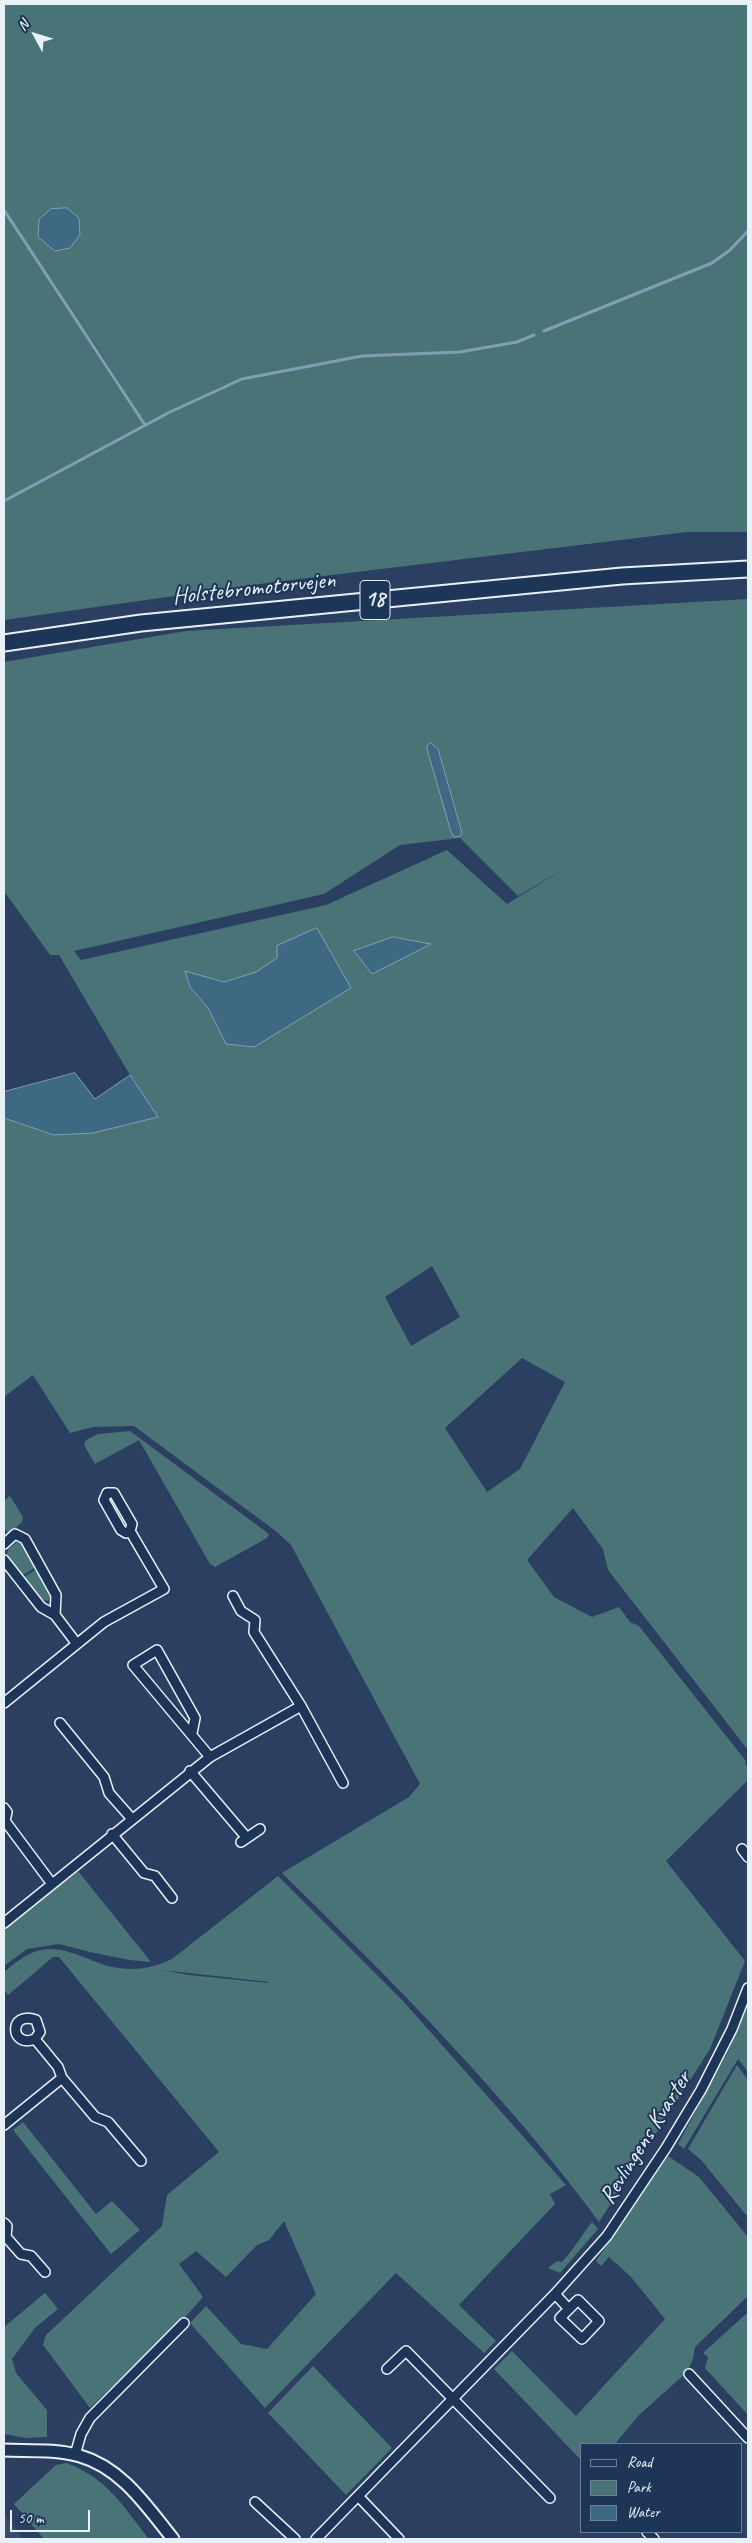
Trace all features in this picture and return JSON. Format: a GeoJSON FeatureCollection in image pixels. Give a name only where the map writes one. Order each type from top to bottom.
{"type":"FeatureCollection","features":[{"type":"Feature","properties":{"kind":"highway","name":"Holstebromotorvejen"},"geometry":{"type":"LineString","coordinates":[[4,643],[160,621],[622,576],[748,569]]}},
{"type":"Feature","properties":{"kind":"street"},"geometry":{"type":"LineString","coordinates":[[4,1703],[104,1622],[164,1588],[130,1531]]}},
{"type":"Feature","properties":{"kind":"street"},"geometry":{"type":"LineString","coordinates":[[4,1544],[14,1534],[25,1540],[56,1595],[55,1615]]}},
{"type":"Feature","properties":{"kind":"street"},"geometry":{"type":"LineString","coordinates":[[4,1560],[41,1607],[55,1615],[77,1644]]}},
{"type":"Feature","properties":{"kind":"street"},"geometry":{"type":"LineString","coordinates":[[233,1596],[241,1610],[255,1620],[254,1632],[301,1706],[343,1783]]}},
{"type":"Feature","properties":{"kind":"street"},"geometry":{"type":"LineString","coordinates":[[192,1733],[195,1718],[158,1650],[133,1665],[192,1733],[210,1757]]}},
{"type":"Feature","properties":{"kind":"street"},"geometry":{"type":"LineString","coordinates":[[4,1923],[112,1834],[210,1757],[301,1706]]}},
{"type":"Feature","properties":{"kind":"street"},"geometry":{"type":"LineString","coordinates":[[60,1723],[104,1777],[109,1793],[132,1819]]}},
{"type":"Feature","properties":{"kind":"street"},"geometry":{"type":"LineString","coordinates":[[190,1772],[244,1840],[260,1829]]}},
{"type":"Feature","properties":{"kind":"street"},"geometry":{"type":"LineString","coordinates":[[4,1808],[7,1812],[5,1821],[52,1884]]}},
{"type":"Feature","properties":{"kind":"street"},"geometry":{"type":"LineString","coordinates":[[112,1834],[144,1872],[155,1876],[172,1898]]}},
{"type":"Feature","properties":{"kind":"street"},"geometry":{"type":"LineString","coordinates":[[742,1849],[748,1857]]}},
{"type":"Feature","properties":{"kind":"street","name":"Revlingens Kvarter"},"geometry":{"type":"LineString","coordinates":[[316,2539],[555,2294],[607,2236],[666,2148],[716,2061],[748,1988]]}},
{"type":"Feature","properties":{"kind":"street"},"geometry":{"type":"LineString","coordinates":[[36,2039],[58,2067],[62,2078],[96,2117],[108,2122],[142,2162]]}},
{"type":"Feature","properties":{"kind":"street"},"geometry":{"type":"LineString","coordinates":[[4,2125],[62,2078]]}},
{"type":"Feature","properties":{"kind":"street"},"geometry":{"type":"LineString","coordinates":[[4,2223],[7,2226],[6,2236],[21,2254],[31,2256],[45,2272]]}},
{"type":"Feature","properties":{"kind":"street"},"geometry":{"type":"LineString","coordinates":[[555,2294],[569,2309]]}},
{"type":"Feature","properties":{"kind":"street"},"geometry":{"type":"LineString","coordinates":[[578,2300],[599,2321],[582,2339],[560,2318],[569,2309],[578,2300]]}},
{"type":"Feature","properties":{"kind":"street"},"geometry":{"type":"LineString","coordinates":[[75,2455],[81,2434],[90,2418],[184,2323]]}},
{"type":"Feature","properties":{"kind":"street"},"geometry":{"type":"LineString","coordinates":[[387,2369],[406,2351],[550,2498]]}},
{"type":"Feature","properties":{"kind":"street"},"geometry":{"type":"LineString","coordinates":[[689,2374],[748,2438]]}},
{"type":"Feature","properties":{"kind":"street"},"geometry":{"type":"LineString","coordinates":[[4,2450],[75,2455],[98,2462],[122,2478],[173,2539]]}},
{"type":"Feature","properties":{"kind":"street"},"geometry":{"type":"LineString","coordinates":[[358,2496],[400,2539]]}},
{"type":"Feature","properties":{"kind":"street"},"geometry":{"type":"LineString","coordinates":[[255,2502],[295,2539]]}},
{"type":"Feature","properties":{"kind":"shaded area"},"geometry":{"type":"Polygon","coordinates":[[[4,2514],[24,2539],[4,2539],[4,2514]]]}},
{"type":"Feature","properties":{"kind":"green space"},"geometry":{"type":"Polygon","coordinates":[[[4,4],[748,4],[748,532],[687,532],[274,582],[4,620],[4,4]],[[75,313],[141,420],[139,414],[75,313]]]}},
{"type":"Feature","properties":{"kind":"green space"},"geometry":{"type":"Polygon","coordinates":[[[748,599],[748,1750],[608,1570],[603,1549],[573,1508],[527,1560],[554,1597],[592,1617],[619,1607],[630,1622],[639,1626],[746,1761],[745,1763],[748,1768],[748,1780],[666,1861],[745,1961],[710,2049],[599,2222],[526,2129],[448,2041],[282,1873],[409,1797],[420,1784],[291,1545],[277,1532],[134,1426],[93,1427],[70,1433],[33,1375],[4,1397],[4,1118],[54,1135],[157,1117],[137,1087],[59,955],[50,955],[6,894],[4,894],[4,662],[186,631],[748,599]],[[460,838],[400,845],[324,894],[74,951],[81,960],[326,905],[447,850],[507,904],[567,867],[518,896],[460,838]],[[432,1266],[385,1297],[411,1346],[460,1317],[432,1266]],[[522,1358],[445,1428],[487,1492],[520,1469],[565,1382],[522,1358]]]}},
{"type":"Feature","properties":{"kind":"green space"},"geometry":{"type":"Polygon","coordinates":[[[130,1431],[269,1534],[267,1538],[215,1567],[210,1564],[139,1440],[95,1464],[84,1445],[86,1440],[98,1434],[130,1431]]]}},
{"type":"Feature","properties":{"kind":"green space"},"geometry":{"type":"Polygon","coordinates":[[[10,1496],[23,1517],[22,1522],[9,1534],[4,1528],[4,1501],[10,1496]]]}},
{"type":"Feature","properties":{"kind":"green space"},"geometry":{"type":"Polygon","coordinates":[[[17,1542],[23,1543],[36,1567],[23,1575],[7,1555],[8,1549],[17,1542]]]}},
{"type":"Feature","properties":{"kind":"green space"},"geometry":{"type":"Polygon","coordinates":[[[37,1569],[51,1598],[47,1601],[42,1599],[24,1577],[37,1569]]]}},
{"type":"Feature","properties":{"kind":"green space"},"geometry":{"type":"Polygon","coordinates":[[[78,1871],[151,1962],[94,1953],[59,1944],[27,1949],[4,1966],[4,1929],[78,1871]]]}},
{"type":"Feature","properties":{"kind":"green space"},"geometry":{"type":"Polygon","coordinates":[[[278,1876],[404,2002],[566,2185],[550,2194],[555,2204],[459,2305],[496,2341],[484,2353],[396,2273],[265,2408],[190,2323],[206,2306],[241,2344],[267,2349],[316,2294],[284,2221],[269,2240],[257,2245],[226,2277],[196,2251],[179,2264],[203,2297],[188,2314],[90,2408],[43,2345],[46,2335],[162,2226],[167,2195],[219,2152],[59,1957],[53,1957],[8,1995],[4,1990],[4,1972],[28,1955],[47,1949],[58,1949],[109,1966],[126,1969],[147,1968],[172,1959],[278,1876]],[[162,1970],[189,1975],[269,1982],[162,1970]]]}},
{"type":"Feature","properties":{"kind":"green space"},"geometry":{"type":"Polygon","coordinates":[[[748,2004],[748,2072],[738,2059],[684,2149],[678,2144],[728,2052],[748,2004]]]}},
{"type":"Feature","properties":{"kind":"green space"},"geometry":{"type":"Polygon","coordinates":[[[737,2065],[748,2080],[748,2213],[746,2215],[702,2161],[688,2149],[737,2065]]]}},
{"type":"Feature","properties":{"kind":"green space"},"geometry":{"type":"Polygon","coordinates":[[[23,2122],[96,2214],[112,2201],[140,2230],[111,2254],[13,2130],[23,2122]]]}},
{"type":"Feature","properties":{"kind":"green space"},"geometry":{"type":"Polygon","coordinates":[[[668,2156],[699,2177],[748,2237],[748,2296],[695,2347],[693,2359],[687,2372],[638,2416],[616,2443],[580,2443],[580,2459],[494,2369],[512,2351],[576,2416],[665,2319],[631,2277],[609,2257],[601,2266],[596,2261],[668,2156]]]}},
{"type":"Feature","properties":{"kind":"green space"},"geometry":{"type":"Polygon","coordinates":[[[592,2222],[598,2229],[560,2273],[548,2268],[557,2261],[562,2262],[592,2222]]]}},
{"type":"Feature","properties":{"kind":"green space"},"geometry":{"type":"Polygon","coordinates":[[[45,2293],[58,2309],[35,2328],[12,2359],[16,2373],[47,2410],[47,2437],[26,2438],[4,2434],[4,2327],[45,2293]]]}},
{"type":"Feature","properties":{"kind":"green space"},"geometry":{"type":"Polygon","coordinates":[[[747,2313],[748,2415],[705,2368],[708,2357],[703,2353],[747,2313]]]}},
{"type":"Feature","properties":{"kind":"green space"},"geometry":{"type":"Polygon","coordinates":[[[313,2366],[392,2448],[346,2495],[268,2413],[313,2366]]]}},
{"type":"Feature","properties":{"kind":"green space"},"geometry":{"type":"Polygon","coordinates":[[[67,2463],[94,2477],[114,2495],[149,2539],[44,2539],[14,2504],[56,2465],[67,2463]]]}},
{"type":"Feature","properties":{"kind":"water"},"geometry":{"type":"Polygon","coordinates":[[[67,208],[79,218],[80,235],[70,248],[55,251],[38,237],[39,219],[51,209],[67,208]]]}},
{"type":"Feature","properties":{"kind":"water"},"geometry":{"type":"Polygon","coordinates":[[[431,743],[438,749],[462,833],[460,836],[454,837],[451,832],[427,749],[427,746],[431,743]]]}},
{"type":"Feature","properties":{"kind":"water"},"geometry":{"type":"Polygon","coordinates":[[[317,928],[351,988],[254,1047],[226,1044],[208,1008],[190,987],[185,971],[224,982],[256,972],[277,958],[277,946],[317,928]]]}},
{"type":"Feature","properties":{"kind":"water"},"geometry":{"type":"Polygon","coordinates":[[[393,937],[431,944],[372,974],[354,951],[393,937]]]}},
{"type":"Feature","properties":{"kind":"water"},"geometry":{"type":"Polygon","coordinates":[[[75,1073],[95,1099],[130,1075],[158,1117],[93,1133],[54,1135],[4,1118],[4,1092],[75,1073]]]}},
{"type":"Feature","properties":{"kind":"waterway"},"geometry":{"type":"LineString","coordinates":[[4,210],[145,425]]}},
{"type":"Feature","properties":{"kind":"waterway"},"geometry":{"type":"LineString","coordinates":[[544,331],[712,263],[730,250],[748,231]]}},
{"type":"Feature","properties":{"kind":"waterway"},"geometry":{"type":"LineString","coordinates":[[4,501],[170,412],[242,379],[362,356],[460,352],[517,342],[534,335]]}}]}
